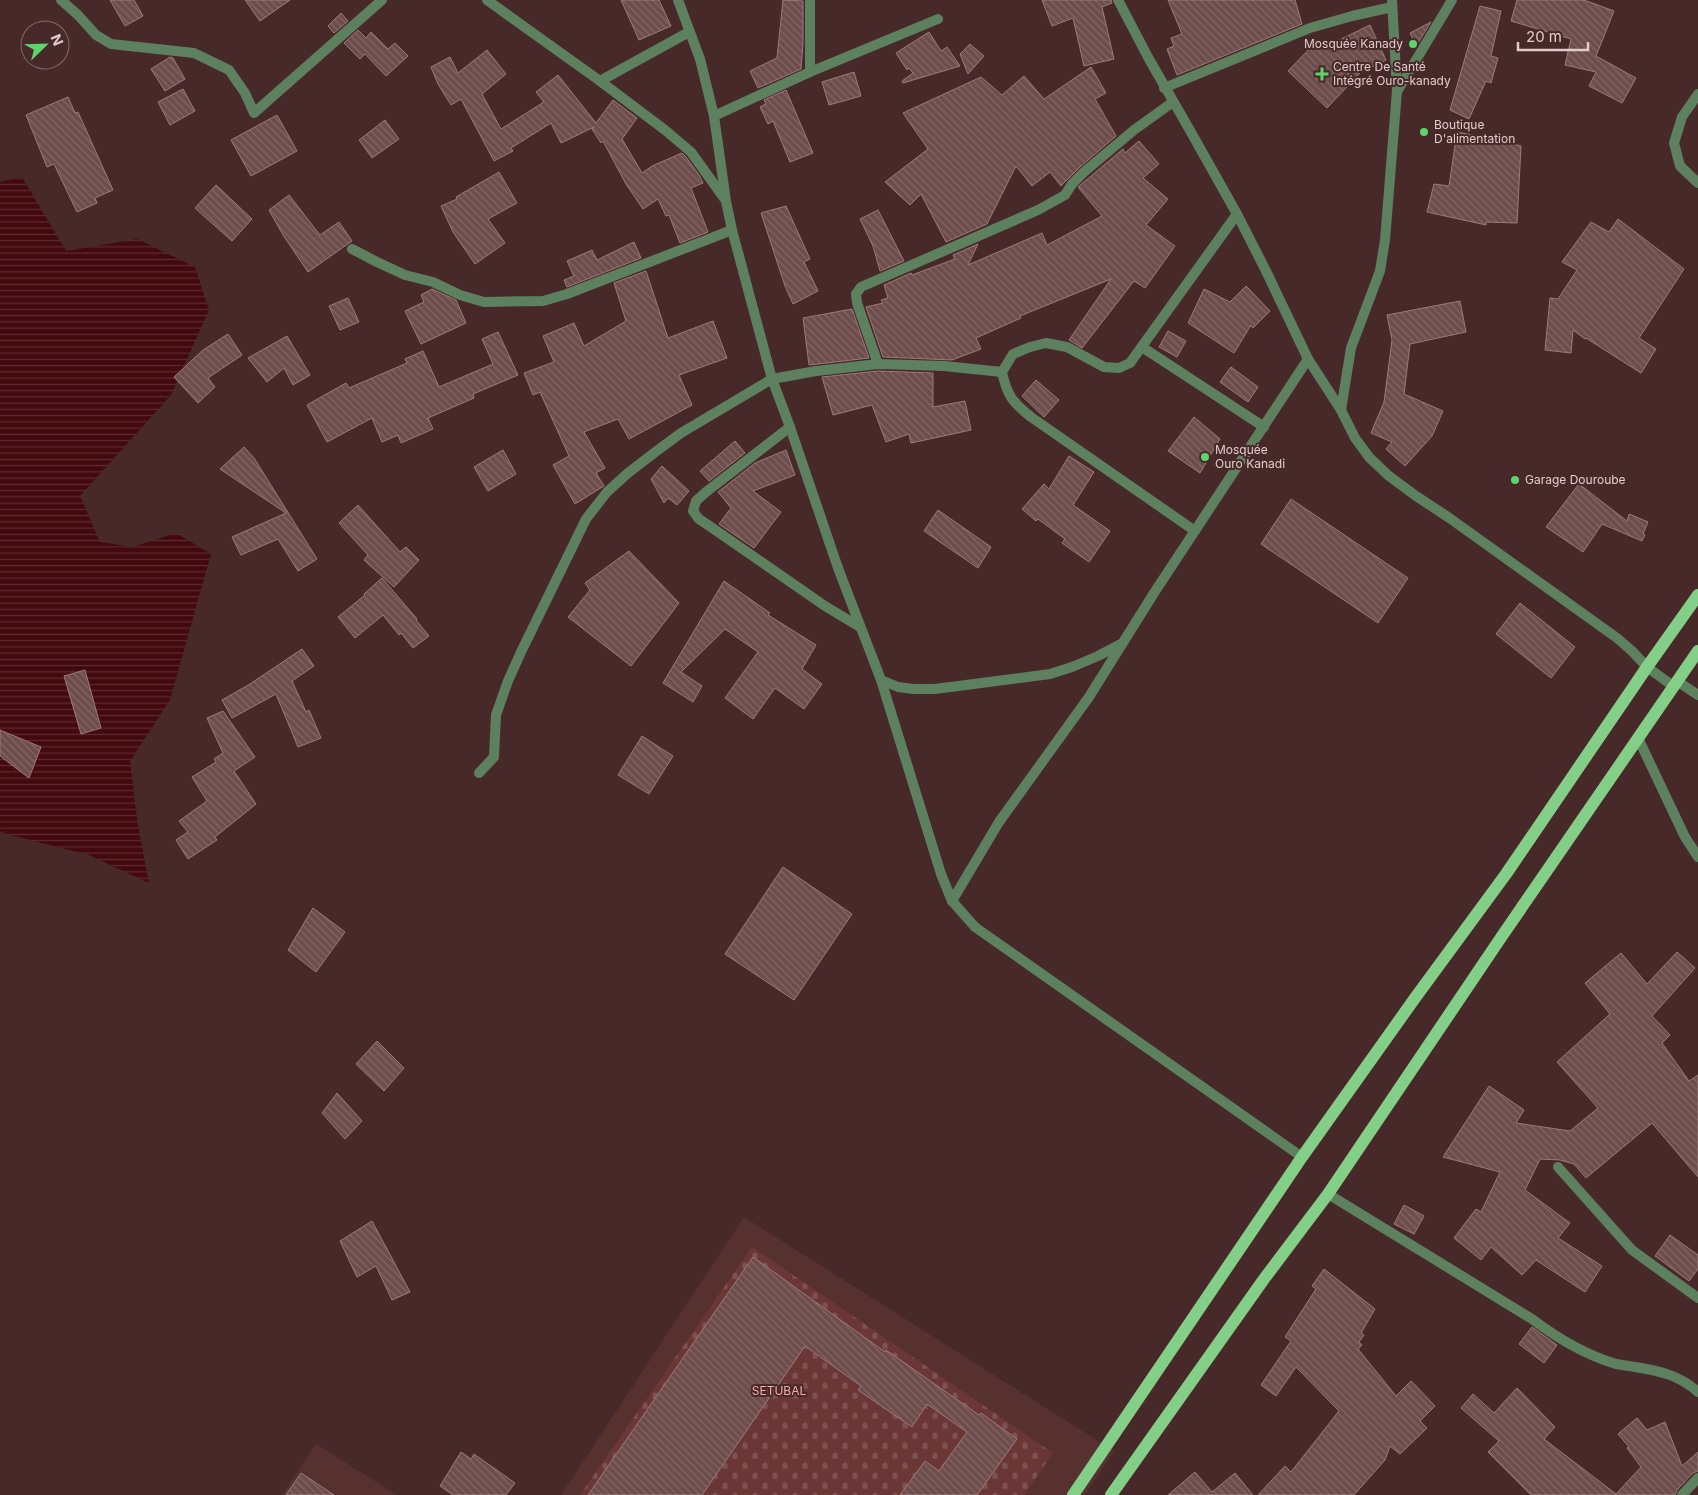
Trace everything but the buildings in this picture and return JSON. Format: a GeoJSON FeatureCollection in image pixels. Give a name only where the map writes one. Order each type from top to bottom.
{"type":"FeatureCollection","features":[{"type":"Feature","properties":{"kind":"main road"},"geometry":{"type":"LineString","coordinates":[[1073,1495],[1302,1157],[1506,874],[1698,595]]}},
{"type":"Feature","properties":{"kind":"main road"},"geometry":{"type":"LineString","coordinates":[[1111,1495],[1264,1279],[1328,1194],[1698,651]]}},
{"type":"Feature","properties":{"kind":"street"},"geometry":{"type":"LineString","coordinates":[[61,0],[96,35],[110,44],[194,53],[229,70],[245,93],[254,113],[382,0]]}},
{"type":"Feature","properties":{"kind":"street"},"geometry":{"type":"LineString","coordinates":[[487,0],[600,81],[692,152],[726,201]]}},
{"type":"Feature","properties":{"kind":"street"},"geometry":{"type":"LineString","coordinates":[[678,0],[700,60],[714,116],[732,230],[772,379],[821,521],[881,680],[941,874],[952,901],[975,928],[1302,1157]]}},
{"type":"Feature","properties":{"kind":"street"},"geometry":{"type":"LineString","coordinates":[[810,0],[810,72]]}},
{"type":"Feature","properties":{"kind":"street"},"geometry":{"type":"LineString","coordinates":[[1118,0],[1164,88],[1237,214],[1308,359],[1341,410],[1355,438],[1369,457],[1389,476],[1617,638],[1647,667],[1698,695]]}},
{"type":"Feature","properties":{"kind":"street"},"geometry":{"type":"LineString","coordinates":[[1397,91],[1452,0]]}},
{"type":"Feature","properties":{"kind":"street"},"geometry":{"type":"LineString","coordinates":[[1164,88],[1310,28],[1392,4],[1397,91],[1385,240],[1380,271],[1351,348],[1341,410]]}},
{"type":"Feature","properties":{"kind":"street"},"geometry":{"type":"LineString","coordinates":[[714,116],[810,72],[938,19]]}},
{"type":"Feature","properties":{"kind":"street"},"geometry":{"type":"LineString","coordinates":[[600,81],[689,32]]}},
{"type":"Feature","properties":{"kind":"street"},"geometry":{"type":"LineString","coordinates":[[1698,94],[1682,117],[1674,143],[1680,166],[1698,183]]}},
{"type":"Feature","properties":{"kind":"street"},"geometry":{"type":"LineString","coordinates":[[878,364],[857,303],[856,294],[861,287],[1038,210],[1065,195],[1072,184],[1084,172],[1134,130],[1173,102]]}},
{"type":"Feature","properties":{"kind":"street"},"geometry":{"type":"LineString","coordinates":[[1195,531],[1030,417],[1015,404],[1006,388],[1002,372],[1013,354],[1030,346],[1046,343],[1067,348],[1104,367],[1119,368],[1130,363],[1237,214]]}},
{"type":"Feature","properties":{"kind":"street"},"geometry":{"type":"LineString","coordinates":[[352,249],[405,274],[433,282],[460,295],[484,302],[543,301],[567,294],[732,230]]}},
{"type":"Feature","properties":{"kind":"street"},"geometry":{"type":"LineString","coordinates":[[1142,347],[1264,427]]}},
{"type":"Feature","properties":{"kind":"street"},"geometry":{"type":"LineString","coordinates":[[952,901],[1000,822],[1089,697],[1122,643],[1308,359]]}},
{"type":"Feature","properties":{"kind":"street"},"geometry":{"type":"LineString","coordinates":[[479,773],[494,757],[496,716],[508,681],[586,519],[607,492],[654,453],[681,433],[772,379],[816,371],[878,364],[944,366],[1002,372]]}},
{"type":"Feature","properties":{"kind":"street"},"geometry":{"type":"LineString","coordinates":[[790,427],[706,492],[696,501],[693,511],[699,519],[825,606],[860,627]]}},
{"type":"Feature","properties":{"kind":"street"},"geometry":{"type":"LineString","coordinates":[[881,680],[898,687],[935,689],[1050,674],[1098,656],[1122,643]]}},
{"type":"Feature","properties":{"kind":"street"},"geometry":{"type":"LineString","coordinates":[[1638,738],[1685,837],[1698,857]]}},
{"type":"Feature","properties":{"kind":"street"},"geometry":{"type":"LineString","coordinates":[[1558,1168],[1632,1250],[1698,1298]]}},
{"type":"Feature","properties":{"kind":"street"},"geometry":{"type":"LineString","coordinates":[[1328,1194],[1532,1319],[1559,1338],[1617,1364],[1674,1376],[1687,1382],[1698,1392]]}},
{"type":"Feature","properties":{"kind":"street"},"geometry":{"type":"LineString","coordinates":[[1682,1495],[1698,1478]]}},
{"type":"Feature","properties":{"kind":"shaded area"},"geometry":{"type":"Polygon","coordinates":[[[22,177],[66,251],[137,239],[195,267],[209,310],[171,395],[80,496],[100,542],[133,547],[176,533],[211,554],[170,700],[130,761],[138,826],[149,883],[89,855],[0,831],[0,182],[22,177]]]}},
{"type":"Feature","properties":{"kind":"shaded area","name":"SETUBAL"},"geometry":{"type":"Polygon","coordinates":[[[744,1217],[1114,1451],[1085,1495],[561,1495],[744,1217]]]}},
{"type":"Feature","properties":{"kind":"shaded area"},"geometry":{"type":"Polygon","coordinates":[[[316,1444],[397,1495],[282,1495],[316,1444]]]}},
{"type":"Feature","properties":{"kind":"green space","name":"SETUBAL"},"geometry":{"type":"Polygon","coordinates":[[[752,1247],[1053,1453],[1024,1495],[580,1495],[752,1247]]]}},
{"type":"Feature","properties":{"kind":"place","name":"Mosquée Kanady"},"geometry":{"type":"Point","coordinates":[1413,44]}},
{"type":"Feature","properties":{"kind":"place","name":"Centre De Santé Intégré Ouro-kanady"},"geometry":{"type":"Point","coordinates":[1322,74]}},
{"type":"Feature","properties":{"kind":"place","name":"Boutique D'alimentation"},"geometry":{"type":"Point","coordinates":[1424,132]}},
{"type":"Feature","properties":{"kind":"place","name":"Mosquée Ouro Kanadi"},"geometry":{"type":"Point","coordinates":[1205,457]}},
{"type":"Feature","properties":{"kind":"place","name":"Garage Douroube"},"geometry":{"type":"Point","coordinates":[1515,480]}}]}
